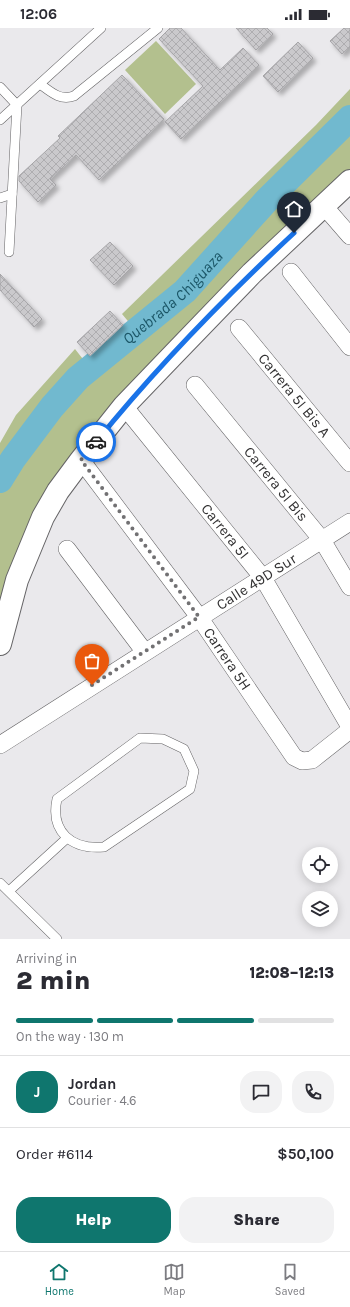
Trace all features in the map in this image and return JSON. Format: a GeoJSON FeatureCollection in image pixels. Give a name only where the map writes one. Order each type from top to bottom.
{"type":"FeatureCollection","features":[{"type":"Feature","properties":{"kind":"street"},"geometry":{"type":"LineString","coordinates":[[0,644],[17,580],[43,517],[58,491],[81,460],[124,406],[252,273],[350,181]]}},
{"type":"Feature","properties":{"kind":"street"},"geometry":{"type":"LineString","coordinates":[[324,206],[350,236]]}},
{"type":"Feature","properties":{"kind":"street"},"geometry":{"type":"LineString","coordinates":[[291,272],[350,347]]}},
{"type":"Feature","properties":{"kind":"street","name":"Carrera 5I Bis A"},"geometry":{"type":"LineString","coordinates":[[239,328],[350,463]]}},
{"type":"Feature","properties":{"kind":"street","name":"Carrera 5I Bis"},"geometry":{"type":"LineString","coordinates":[[195,385],[322,540],[350,587]]}},
{"type":"Feature","properties":{"kind":"street","name":"Carrera 5I"},"geometry":{"type":"LineString","coordinates":[[124,406],[264,578],[350,728]]}},
{"type":"Feature","properties":{"kind":"street","name":"Carrera 5H"},"geometry":{"type":"LineString","coordinates":[[81,460],[199,617],[294,757],[302,762],[312,760],[350,728]]}},
{"type":"Feature","properties":{"kind":"street","name":"Calle 49D Sur"},"geometry":{"type":"LineString","coordinates":[[0,744],[144,651],[264,578],[350,522]]}},
{"type":"Feature","properties":{"kind":"street"},"geometry":{"type":"LineString","coordinates":[[67,549],[144,651]]}},
{"type":"Feature","properties":{"kind":"lane"},"geometry":{"type":"LineString","coordinates":[[0,120],[101,28]]}},
{"type":"Feature","properties":{"kind":"lane"},"geometry":{"type":"LineString","coordinates":[[40,84],[58,96],[66,99],[74,96],[158,28]]}},
{"type":"Feature","properties":{"kind":"lane"},"geometry":{"type":"LineString","coordinates":[[0,87],[17,105],[10,252]]}},
{"type":"Feature","properties":{"kind":"lane"},"geometry":{"type":"LineString","coordinates":[[0,198],[12,194]]}},
{"type":"Feature","properties":{"kind":"lane"},"geometry":{"type":"LineString","coordinates":[[140,738],[164,739],[184,749],[194,771],[190,789],[104,847],[89,848],[66,839],[57,821],[55,809],[57,799],[140,738]]}},
{"type":"Feature","properties":{"kind":"lane"},"geometry":{"type":"LineString","coordinates":[[9,891],[66,839]]}},
{"type":"Feature","properties":{"kind":"lane"},"geometry":{"type":"LineString","coordinates":[[0,883],[57,939]]}},
{"type":"Feature","properties":{"kind":"green space"},"geometry":{"type":"Polygon","coordinates":[[[156,41],[196,84],[165,114],[125,70],[156,41]]]}},
{"type":"Feature","properties":{"kind":"green space"},"geometry":{"type":"Polygon","coordinates":[[[350,89],[350,170],[297,221],[77,454],[0,621],[0,443],[16,415],[75,349],[86,363],[132,326],[122,314],[316,125],[350,89]]]}},
{"type":"Feature","properties":{"kind":"building"},"geometry":{"type":"Polygon","coordinates":[[[170,28],[181,28],[220,70],[243,48],[259,65],[181,139],[165,122],[203,86],[159,39],[170,28]]]}},
{"type":"Feature","properties":{"kind":"building"},"geometry":{"type":"Polygon","coordinates":[[[236,28],[267,28],[273,34],[256,50],[236,28]]]}},
{"type":"Feature","properties":{"kind":"building"},"geometry":{"type":"Polygon","coordinates":[[[344,28],[350,28],[350,47],[342,54],[330,41],[344,28]]]}},
{"type":"Feature","properties":{"kind":"building"},"geometry":{"type":"Polygon","coordinates":[[[298,42],[313,58],[278,92],[263,76],[298,42]]]}},
{"type":"Feature","properties":{"kind":"building"},"geometry":{"type":"Polygon","coordinates":[[[122,75],[164,119],[99,180],[76,155],[50,179],[56,185],[38,202],[19,181],[19,176],[60,138],[58,136],[122,75]]]}},
{"type":"Feature","properties":{"kind":"building"},"geometry":{"type":"Polygon","coordinates":[[[110,242],[133,266],[114,285],[90,260],[110,242]]]}},
{"type":"Feature","properties":{"kind":"building"},"geometry":{"type":"Polygon","coordinates":[[[0,274],[42,319],[34,327],[0,290],[0,274]]]}},
{"type":"Feature","properties":{"kind":"building"},"geometry":{"type":"Polygon","coordinates":[[[110,311],[123,325],[90,356],[77,342],[110,311]]]}},
{"type":"Feature","properties":{"kind":"waterway","name":"Quebrada Chiguaza"},"geometry":{"type":"LineString","coordinates":[[0,480],[13,459],[52,407],[78,378],[185,291],[267,200],[350,118]]}},
{"type":"Feature","properties":{"kind":"way so far"},"geometry":{"type":"LineString","coordinates":[[92,685],[199,617],[81,460],[96,442]]}},
{"type":"Feature","properties":{"kind":"route"},"geometry":{"type":"LineString","coordinates":[[96,442],[124,406],[252,273],[294,233]]}}]}
